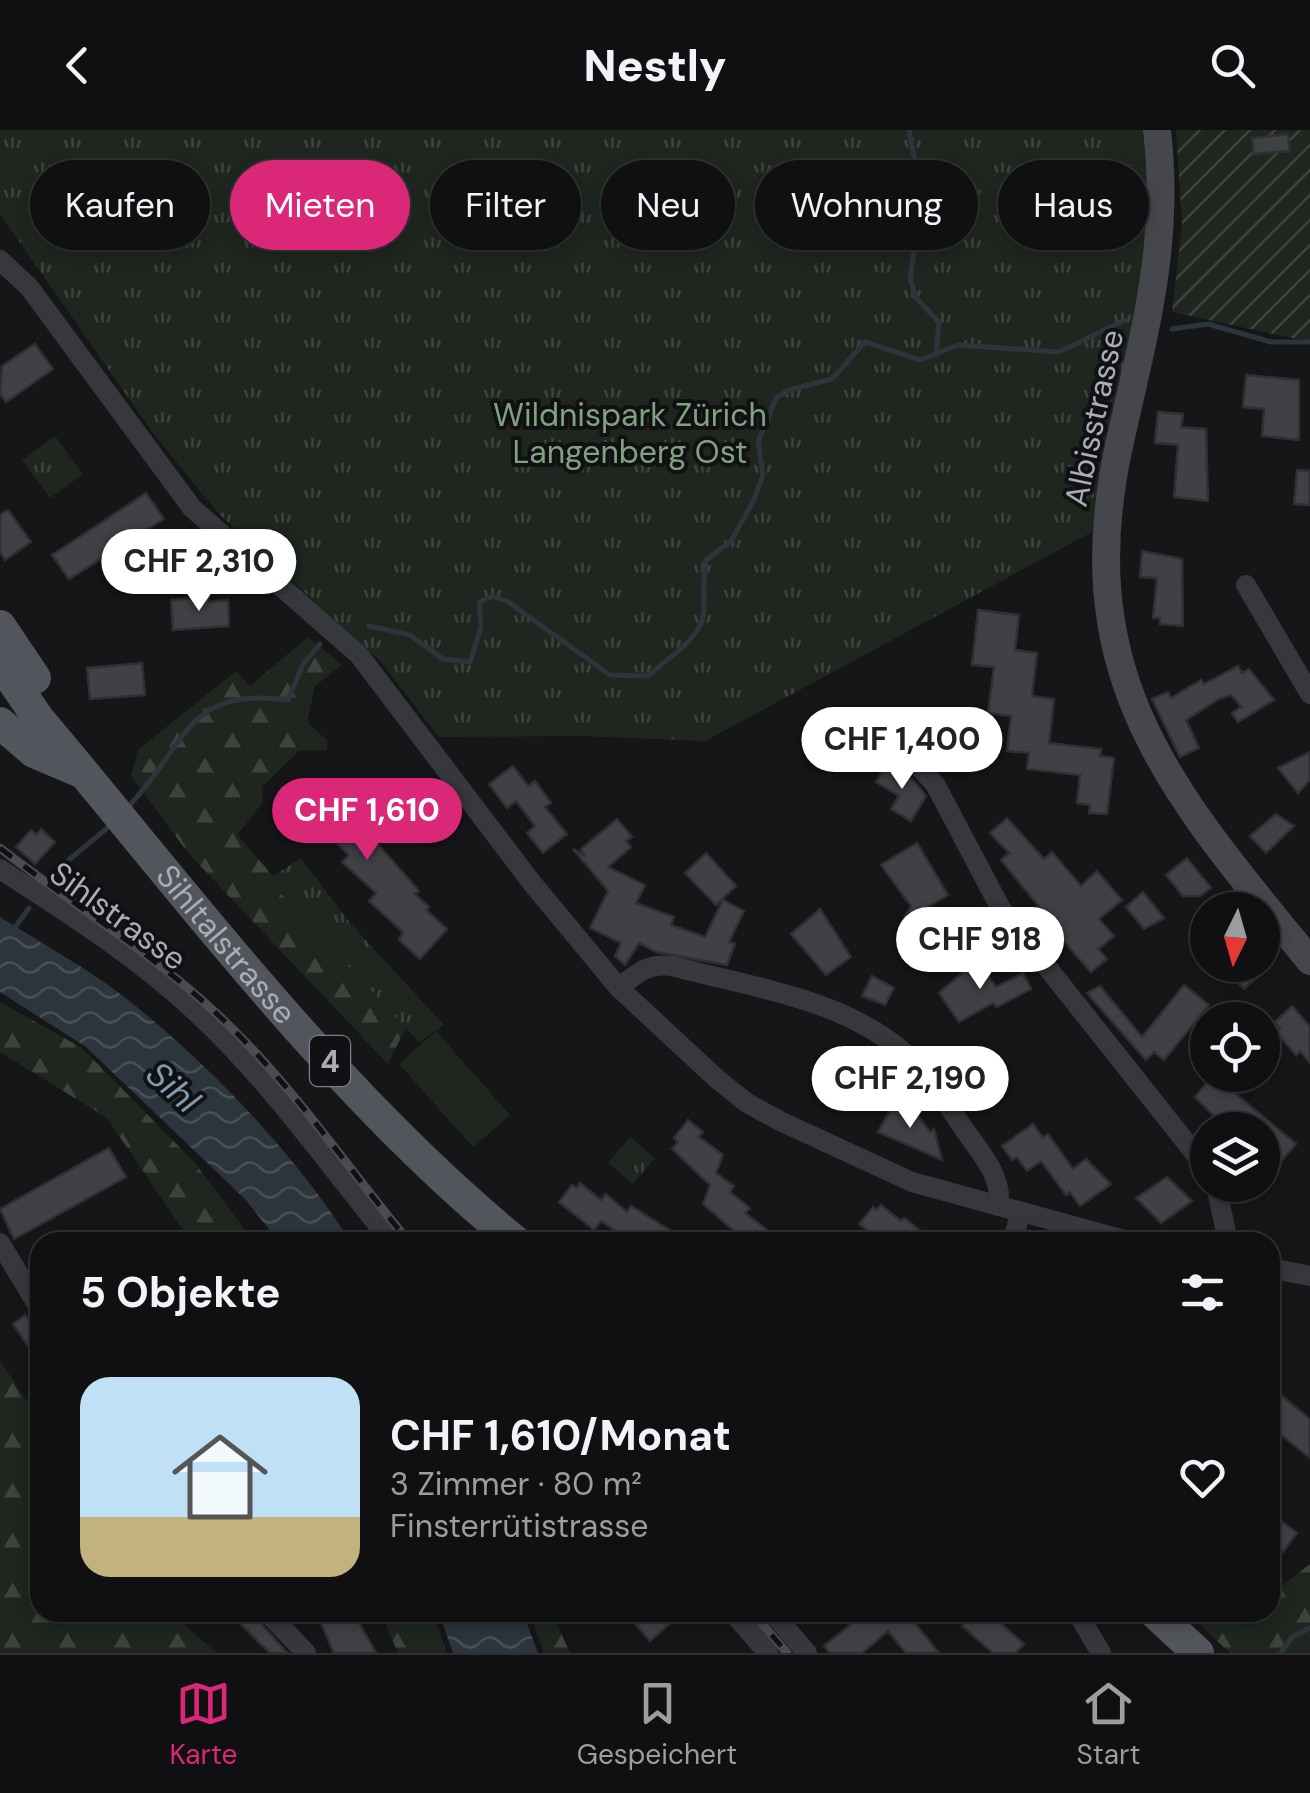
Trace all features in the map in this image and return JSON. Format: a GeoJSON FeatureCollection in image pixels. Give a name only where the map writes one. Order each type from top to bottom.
{"type":"FeatureCollection","features":[{"type":"Feature","properties":{"kind":"main road","name":"Albisstrasse"},"geometry":{"type":"LineString","coordinates":[[1157,130],[1162,182],[1159,270],[1110,496],[1105,559],[1111,624],[1132,701],[1167,776],[1210,838],[1310,960]]}},
{"type":"Feature","properties":{"kind":"main road"},"geometry":{"type":"LineString","coordinates":[[0,626],[32,672],[63,748]]}},
{"type":"Feature","properties":{"kind":"main road","name":"Sihltalstrasse"},"geometry":{"type":"LineString","coordinates":[[0,662],[38,718],[84,774],[350,1083],[430,1166],[505,1232]]}},
{"type":"Feature","properties":{"kind":"main road","name":"Sihltalstrasse"},"geometry":{"type":"LineString","coordinates":[[0,684],[38,718]]}},
{"type":"Feature","properties":{"kind":"main road"},"geometry":{"type":"LineString","coordinates":[[0,724],[34,752],[84,774]]}},
{"type":"Feature","properties":{"kind":"street"},"geometry":{"type":"LineString","coordinates":[[0,260],[29,287],[192,508],[359,655],[532,883],[620,988],[747,1103],[912,1182],[1093,1232]]}},
{"type":"Feature","properties":{"kind":"street"},"geometry":{"type":"LineString","coordinates":[[1246,585],[1310,694]]}},
{"type":"Feature","properties":{"kind":"street"},"geometry":{"type":"LineString","coordinates":[[919,767],[936,784],[1001,909],[1190,1147]]}},
{"type":"Feature","properties":{"kind":"street","name":"Sihlstrasse"},"geometry":{"type":"LineString","coordinates":[[0,869],[105,940],[198,1014],[254,1073],[384,1232]]}},
{"type":"Feature","properties":{"kind":"street"},"geometry":{"type":"LineString","coordinates":[[620,988],[642,969],[656,964],[672,966],[806,1000],[874,1031],[911,1060],[948,1106],[990,1169],[999,1187],[998,1206]]}},
{"type":"Feature","properties":{"kind":"street"},"geometry":{"type":"LineString","coordinates":[[1220,1202],[1226,1232]]}},
{"type":"Feature","properties":{"kind":"street"},"geometry":{"type":"LineString","coordinates":[[1015,1232],[1020,1213]]}},
{"type":"Feature","properties":{"kind":"street"},"geometry":{"type":"LineString","coordinates":[[0,1244],[30,1293]]}},
{"type":"Feature","properties":{"kind":"street"},"geometry":{"type":"LineString","coordinates":[[1280,1270],[1310,1276]]}},
{"type":"Feature","properties":{"kind":"street"},"geometry":{"type":"LineString","coordinates":[[277,1622],[306,1653]]}},
{"type":"Feature","properties":{"kind":"street"},"geometry":{"type":"LineString","coordinates":[[741,1622],[768,1653]]}},
{"type":"Feature","properties":{"kind":"street"},"geometry":{"type":"LineString","coordinates":[[781,1622],[807,1653]]}},
{"type":"Feature","properties":{"kind":"street"},"geometry":{"type":"LineString","coordinates":[[1083,1622],[1101,1653]]}},
{"type":"Feature","properties":{"kind":"green space","name":"Wildnispark Zürich Langenberg Ost"},"geometry":{"type":"Polygon","coordinates":[[[0,130],[1143,130],[1145,160],[998,160],[998,250],[1145,250],[1131,335],[1101,465],[1092,532],[705,741],[582,736],[439,737],[381,662],[219,514],[153,433],[0,214],[0,130]]]}},
{"type":"Feature","properties":{"kind":"green space"},"geometry":{"type":"Polygon","coordinates":[[[1176,130],[1310,130],[1310,342],[1172,312],[1182,224],[1176,130]]]}},
{"type":"Feature","properties":{"kind":"green space"},"geometry":{"type":"Polygon","coordinates":[[[55,436],[83,474],[50,498],[22,460],[55,436]]]}},
{"type":"Feature","properties":{"kind":"green space"},"geometry":{"type":"Polygon","coordinates":[[[308,637],[342,665],[315,686],[307,722],[327,740],[327,750],[299,751],[262,787],[263,802],[237,835],[406,1027],[388,1064],[188,853],[131,776],[138,750],[236,671],[250,686],[308,637]]]}},
{"type":"Feature","properties":{"kind":"green space"},"geometry":{"type":"Polygon","coordinates":[[[301,858],[350,923],[444,1025],[419,1042],[268,880],[301,858]]]}},
{"type":"Feature","properties":{"kind":"green space"},"geometry":{"type":"Polygon","coordinates":[[[0,1002],[82,1048],[194,1162],[246,1232],[184,1232],[107,1118],[0,1052],[0,1002]]]}},
{"type":"Feature","properties":{"kind":"green space"},"geometry":{"type":"Polygon","coordinates":[[[436,1031],[510,1115],[473,1147],[399,1064],[436,1031]]]}},
{"type":"Feature","properties":{"kind":"green space"},"geometry":{"type":"Polygon","coordinates":[[[630,1137],[655,1158],[633,1184],[608,1163],[630,1137]]]}},
{"type":"Feature","properties":{"kind":"green space"},"geometry":{"type":"Polygon","coordinates":[[[0,1361],[30,1406],[30,1622],[181,1622],[217,1653],[0,1653],[0,1361]]]}},
{"type":"Feature","properties":{"kind":"green space"},"geometry":{"type":"Polygon","coordinates":[[[1310,1564],[1310,1653],[1230,1653],[1197,1622],[1280,1622],[1280,1587],[1310,1564]]]}},
{"type":"Feature","properties":{"kind":"green space"},"geometry":{"type":"Polygon","coordinates":[[[385,1622],[436,1622],[447,1653],[398,1653],[385,1622]]]}},
{"type":"Feature","properties":{"kind":"green space"},"geometry":{"type":"Polygon","coordinates":[[[532,1622],[556,1622],[570,1653],[544,1653],[532,1622]]]}},
{"type":"Feature","properties":{"kind":"water","name":"Sihl"},"geometry":{"type":"Polygon","coordinates":[[[0,917],[108,985],[187,1050],[276,1142],[344,1232],[271,1232],[245,1199],[86,1047],[0,992],[0,917]]]}},
{"type":"Feature","properties":{"kind":"water"},"geometry":{"type":"Polygon","coordinates":[[[442,1622],[526,1622],[538,1653],[453,1653],[442,1622]]]}},
{"type":"Feature","properties":{"kind":"building"},"geometry":{"type":"Polygon","coordinates":[[[1288,134],[1290,151],[1254,154],[1252,138],[1288,134]]]}},
{"type":"Feature","properties":{"kind":"building"},"geometry":{"type":"Polygon","coordinates":[[[35,344],[53,369],[6,402],[0,394],[2,366],[35,344]]]}},
{"type":"Feature","properties":{"kind":"building"},"geometry":{"type":"Polygon","coordinates":[[[1246,375],[1299,380],[1299,440],[1262,436],[1264,409],[1243,407],[1246,375]]]}},
{"type":"Feature","properties":{"kind":"building"},"geometry":{"type":"Polygon","coordinates":[[[1158,412],[1183,414],[1181,427],[1206,429],[1208,501],[1174,497],[1178,445],[1155,443],[1158,412]]]}},
{"type":"Feature","properties":{"kind":"building"},"geometry":{"type":"Polygon","coordinates":[[[1297,470],[1310,471],[1310,505],[1294,504],[1297,470]]]}},
{"type":"Feature","properties":{"kind":"building"},"geometry":{"type":"Polygon","coordinates":[[[146,493],[164,519],[69,579],[52,555],[146,493]]]}},
{"type":"Feature","properties":{"kind":"building"},"geometry":{"type":"Polygon","coordinates":[[[8,510],[31,542],[5,560],[0,552],[0,515],[8,510]]]}},
{"type":"Feature","properties":{"kind":"building"},"geometry":{"type":"Polygon","coordinates":[[[1142,551],[1182,559],[1183,626],[1160,624],[1160,618],[1153,618],[1157,578],[1140,577],[1142,551]]]}},
{"type":"Feature","properties":{"kind":"building"},"geometry":{"type":"Polygon","coordinates":[[[209,597],[209,602],[228,600],[229,626],[173,630],[171,600],[209,597]]]}},
{"type":"Feature","properties":{"kind":"building"},"geometry":{"type":"Polygon","coordinates":[[[978,610],[1019,615],[1015,650],[1037,653],[1032,696],[1054,699],[1049,743],[1101,749],[1100,756],[1114,758],[1107,814],[1089,813],[1090,805],[1077,803],[1080,775],[1027,769],[1029,753],[1007,751],[1011,716],[988,713],[994,667],[972,665],[978,610]]]}},
{"type":"Feature","properties":{"kind":"building"},"geometry":{"type":"Polygon","coordinates":[[[142,663],[145,695],[90,699],[87,668],[142,663]]]}},
{"type":"Feature","properties":{"kind":"building"},"geometry":{"type":"Polygon","coordinates":[[[1238,666],[1242,673],[1249,669],[1274,700],[1238,722],[1232,713],[1241,707],[1236,700],[1231,695],[1219,699],[1186,720],[1199,748],[1180,757],[1152,699],[1168,692],[1171,698],[1201,680],[1204,684],[1238,666]]]}},
{"type":"Feature","properties":{"kind":"building"},"geometry":{"type":"Polygon","coordinates":[[[919,713],[928,741],[878,756],[870,727],[919,713]]]}},
{"type":"Feature","properties":{"kind":"building"},"geometry":{"type":"Polygon","coordinates":[[[1310,752],[1310,780],[1298,793],[1278,768],[1310,752]]]}},
{"type":"Feature","properties":{"kind":"building"},"geometry":{"type":"Polygon","coordinates":[[[886,765],[913,780],[926,796],[911,821],[891,809],[899,796],[876,782],[886,765]]]}},
{"type":"Feature","properties":{"kind":"building"},"geometry":{"type":"Polygon","coordinates":[[[513,766],[528,786],[535,781],[551,803],[545,807],[567,834],[543,853],[527,833],[535,826],[516,801],[507,808],[489,784],[513,766]]]}},
{"type":"Feature","properties":{"kind":"building"},"geometry":{"type":"Polygon","coordinates":[[[316,780],[325,788],[332,780],[348,794],[344,798],[363,814],[359,818],[372,831],[369,834],[419,891],[415,894],[429,907],[426,910],[447,929],[420,959],[399,940],[403,932],[369,901],[376,893],[342,862],[349,855],[322,830],[307,823],[298,834],[286,823],[289,819],[281,812],[316,780]]]}},
{"type":"Feature","properties":{"kind":"building"},"geometry":{"type":"Polygon","coordinates":[[[1276,814],[1294,826],[1266,853],[1250,836],[1276,814]]]}},
{"type":"Feature","properties":{"kind":"building"},"geometry":{"type":"Polygon","coordinates":[[[1007,818],[1044,859],[1052,852],[1081,886],[1097,871],[1122,900],[1099,919],[1114,936],[1098,949],[1107,959],[1091,972],[1043,918],[1046,915],[1001,860],[1009,853],[990,833],[1007,818]]]}},
{"type":"Feature","properties":{"kind":"building"},"geometry":{"type":"Polygon","coordinates":[[[617,819],[632,837],[626,841],[631,847],[608,867],[645,885],[636,903],[674,917],[671,925],[705,937],[723,900],[744,911],[729,942],[735,944],[727,965],[656,952],[639,943],[625,965],[615,956],[621,943],[590,928],[608,891],[573,849],[584,855],[581,849],[617,819]]]}},
{"type":"Feature","properties":{"kind":"building"},"geometry":{"type":"Polygon","coordinates":[[[41,829],[55,842],[35,864],[16,847],[31,830],[36,835],[41,829]]]}},
{"type":"Feature","properties":{"kind":"building"},"geometry":{"type":"Polygon","coordinates":[[[917,843],[948,895],[902,922],[911,906],[881,865],[917,843]]]}},
{"type":"Feature","properties":{"kind":"building"},"geometry":{"type":"Polygon","coordinates":[[[706,853],[736,886],[716,905],[685,873],[706,853]]]}},
{"type":"Feature","properties":{"kind":"building"},"geometry":{"type":"Polygon","coordinates":[[[1187,858],[1211,888],[1183,896],[1166,875],[1187,858]]]}},
{"type":"Feature","properties":{"kind":"building"},"geometry":{"type":"Polygon","coordinates":[[[1143,892],[1164,918],[1144,929],[1126,907],[1143,892]]]}},
{"type":"Feature","properties":{"kind":"building"},"geometry":{"type":"Polygon","coordinates":[[[820,909],[851,957],[826,975],[791,934],[820,909]]]}},
{"type":"Feature","properties":{"kind":"building"},"geometry":{"type":"Polygon","coordinates":[[[977,960],[996,987],[1023,973],[1031,989],[997,1007],[993,1003],[959,1022],[939,993],[977,960]]]}},
{"type":"Feature","properties":{"kind":"building"},"geometry":{"type":"Polygon","coordinates":[[[872,976],[894,988],[885,1005],[862,996],[872,976]]]}},
{"type":"Feature","properties":{"kind":"building"},"geometry":{"type":"Polygon","coordinates":[[[1184,985],[1205,1002],[1190,1002],[1190,1028],[1164,1060],[1154,1052],[1146,1060],[1087,993],[1100,986],[1142,1037],[1184,985]]]}},
{"type":"Feature","properties":{"kind":"building"},"geometry":{"type":"Polygon","coordinates":[[[1292,1006],[1310,1027],[1310,1063],[1300,1051],[1296,1055],[1280,1037],[1280,1017],[1292,1006]]]}},
{"type":"Feature","properties":{"kind":"building"},"geometry":{"type":"Polygon","coordinates":[[[1199,1092],[1233,1092],[1258,1112],[1210,1112],[1195,1097],[1199,1092]]]}},
{"type":"Feature","properties":{"kind":"building"},"geometry":{"type":"Polygon","coordinates":[[[895,1102],[915,1112],[930,1132],[934,1129],[942,1160],[878,1132],[895,1102]]]}},
{"type":"Feature","properties":{"kind":"building"},"geometry":{"type":"Polygon","coordinates":[[[688,1120],[703,1132],[699,1137],[723,1155],[716,1173],[734,1186],[730,1192],[750,1208],[745,1213],[765,1232],[735,1232],[703,1204],[710,1185],[672,1149],[678,1142],[674,1138],[688,1120]]]}},
{"type":"Feature","properties":{"kind":"building"},"geometry":{"type":"Polygon","coordinates":[[[1033,1124],[1043,1138],[1048,1134],[1073,1169],[1086,1159],[1111,1184],[1080,1206],[1070,1192],[1066,1195],[1041,1161],[1027,1171],[1017,1157],[1012,1160],[1002,1146],[1033,1124]]]}},
{"type":"Feature","properties":{"kind":"building"},"geometry":{"type":"Polygon","coordinates":[[[1280,1131],[1296,1144],[1280,1163],[1280,1131]]]}},
{"type":"Feature","properties":{"kind":"building"},"geometry":{"type":"Polygon","coordinates":[[[109,1148],[126,1177],[14,1239],[0,1209],[109,1148]]]}},
{"type":"Feature","properties":{"kind":"building"},"geometry":{"type":"Polygon","coordinates":[[[1167,1177],[1191,1202],[1161,1223],[1136,1198],[1167,1177]]]}},
{"type":"Feature","properties":{"kind":"building"},"geometry":{"type":"Polygon","coordinates":[[[580,1183],[601,1200],[606,1194],[627,1212],[631,1206],[673,1232],[617,1232],[601,1221],[594,1230],[559,1202],[572,1185],[577,1188],[580,1183]]]}},
{"type":"Feature","properties":{"kind":"building"},"geometry":{"type":"Polygon","coordinates":[[[881,1205],[922,1232],[869,1232],[859,1224],[873,1207],[876,1210],[881,1205]]]}},
{"type":"Feature","properties":{"kind":"building"},"geometry":{"type":"Polygon","coordinates":[[[25,1315],[30,1322],[30,1349],[13,1324],[25,1315]]]}},
{"type":"Feature","properties":{"kind":"building"},"geometry":{"type":"Polygon","coordinates":[[[1280,1394],[1310,1419],[1310,1458],[1280,1434],[1280,1394]]]}},
{"type":"Feature","properties":{"kind":"building"},"geometry":{"type":"Polygon","coordinates":[[[1280,1520],[1297,1533],[1283,1552],[1280,1550],[1280,1520]]]}},
{"type":"Feature","properties":{"kind":"building"},"geometry":{"type":"Polygon","coordinates":[[[238,1622],[260,1622],[287,1653],[270,1653],[238,1622]]]}},
{"type":"Feature","properties":{"kind":"building"},"geometry":{"type":"Polygon","coordinates":[[[320,1622],[359,1622],[376,1653],[334,1653],[320,1622]]]}},
{"type":"Feature","properties":{"kind":"building"},"geometry":{"type":"Polygon","coordinates":[[[634,1622],[672,1622],[650,1641],[634,1622]]]}},
{"type":"Feature","properties":{"kind":"building"},"geometry":{"type":"Polygon","coordinates":[[[854,1622],[914,1622],[939,1653],[906,1653],[888,1631],[862,1653],[830,1653],[824,1646],[854,1622]]]}},
{"type":"Feature","properties":{"kind":"building"},"geometry":{"type":"Polygon","coordinates":[[[965,1622],[999,1622],[1024,1644],[1015,1653],[993,1653],[962,1626],[965,1622]]]}},
{"type":"Feature","properties":{"kind":"waterway"},"geometry":{"type":"LineString","coordinates":[[909,130],[915,161],[915,246],[910,278],[916,298],[939,322],[936,355]]}},
{"type":"Feature","properties":{"kind":"waterway"},"geometry":{"type":"LineString","coordinates":[[369,626],[410,635],[443,659],[470,662],[481,627],[479,602],[492,596],[507,601],[610,675],[648,676],[683,647],[703,619],[706,560],[731,541],[754,500],[763,475],[758,442],[776,398],[789,390],[832,379],[865,342],[920,360],[958,345],[1059,352],[1125,320]]}},
{"type":"Feature","properties":{"kind":"waterway"},"geometry":{"type":"LineString","coordinates":[[1172,329],[1208,324],[1271,342],[1310,342]]}},
{"type":"Feature","properties":{"kind":"waterway"},"geometry":{"type":"LineString","coordinates":[[127,808],[191,725],[207,711],[228,702],[254,698],[288,700],[303,664],[320,644]]}},
{"type":"Feature","properties":{"kind":"waterway"},"geometry":{"type":"LineString","coordinates":[[51,875],[113,823]]}},
{"type":"Feature","properties":{"kind":"waterway"},"geometry":{"type":"LineString","coordinates":[[13,930],[29,908]]}},
{"type":"Feature","properties":{"kind":"waterway"},"geometry":{"type":"LineString","coordinates":[[1281,1653],[1292,1637],[1310,1628]]}},
{"type":"Feature","properties":{"kind":"railway"},"geometry":{"type":"LineString","coordinates":[[0,848],[139,949],[218,1015],[294,1097],[401,1232]]}},
{"type":"Feature","properties":{"kind":"railway"},"geometry":{"type":"LineString","coordinates":[[761,1622],[787,1653]]}}]}
